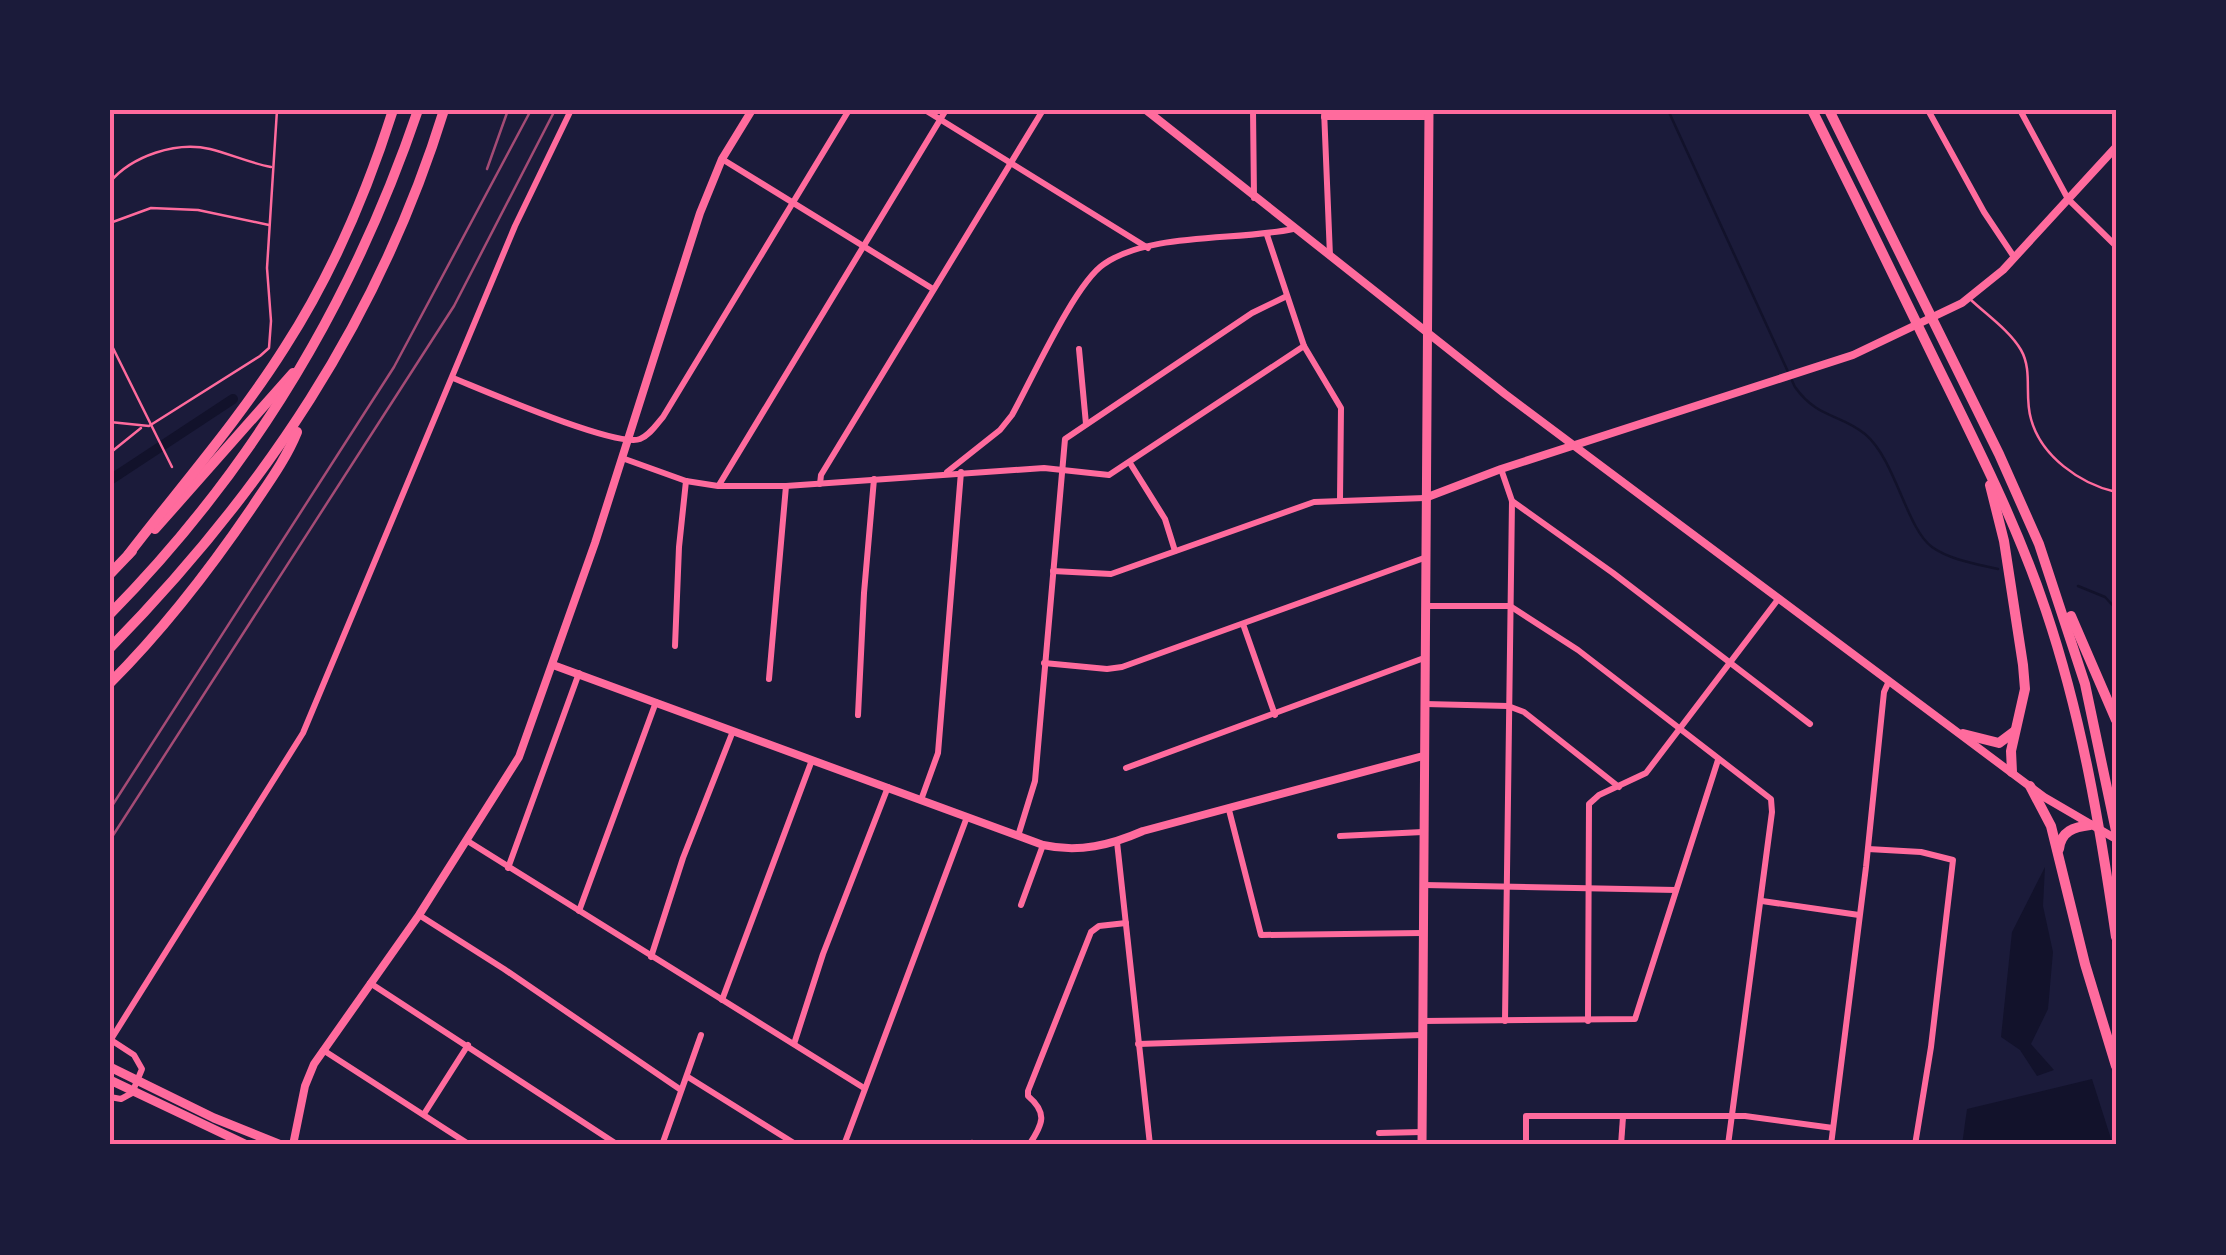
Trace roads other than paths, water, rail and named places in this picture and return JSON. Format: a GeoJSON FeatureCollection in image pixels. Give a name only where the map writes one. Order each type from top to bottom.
{"type":"FeatureCollection","features":[{"type":"Feature","properties":{"kind":"highway"},"geometry":{"type":"LineString","coordinates":[[128,555],[226,431],[301,321],[354,214],[393,110]]}},
{"type":"Feature","properties":{"kind":"highway"},"geometry":{"type":"LineString","coordinates":[[110,614],[170,550],[233,472],[316,346],[384,205],[418,110]]}},
{"type":"Feature","properties":{"kind":"highway"},"geometry":{"type":"LineString","coordinates":[[110,648],[218,530],[306,408],[349,336],[386,261],[444,110]]}},
{"type":"Feature","properties":{"kind":"highway"},"geometry":{"type":"LineString","coordinates":[[1812,110],[2024,548],[2074,704],[2095,797],[2116,937]]}},
{"type":"Feature","properties":{"kind":"highway"},"geometry":{"type":"LineString","coordinates":[[1829,110],[1999,454],[2116,720]]}},
{"type":"Feature","properties":{"kind":"highway"},"geometry":{"type":"LineString","coordinates":[[110,574],[165,520],[316,346]]}},
{"type":"Feature","properties":{"kind":"highway"},"geometry":{"type":"LineString","coordinates":[[111,682],[224,547],[288,453],[306,408]]}},
{"type":"Feature","properties":{"kind":"highway"},"geometry":{"type":"LineString","coordinates":[[1982,455],[2004,541],[2024,665],[2025,689],[2011,751],[2012,772]]}},
{"type":"Feature","properties":{"kind":"highway"},"geometry":{"type":"LineString","coordinates":[[2044,559],[2085,684],[2116,830]]}},
{"type":"Feature","properties":{"kind":"highway"},"geometry":{"type":"LineString","coordinates":[[1962,734],[1999,743],[2016,730]]}},
{"type":"Feature","properties":{"kind":"highway"},"geometry":{"type":"LineString","coordinates":[[2030,786],[2047,815],[2059,854],[2085,964],[2116,1066]]}},
{"type":"Feature","properties":{"kind":"highway"},"geometry":{"type":"LineString","coordinates":[[2059,854],[2063,835],[2074,828],[2090,826]]}},
{"type":"Feature","properties":{"kind":"main road"},"geometry":{"type":"LineString","coordinates":[[293,1145],[305,1086],[323,1050],[418,915],[519,757],[622,458],[696,226],[722,159],[752,110]]}},
{"type":"Feature","properties":{"kind":"main road"},"geometry":{"type":"LineString","coordinates":[[1146,110],[1426,332],[1779,598],[2030,786],[2116,839]]}},
{"type":"Feature","properties":{"kind":"main road"},"geometry":{"type":"LineString","coordinates":[[1422,1145],[1429,113]]}},
{"type":"Feature","properties":{"kind":"main road"},"geometry":{"type":"LineString","coordinates":[[1425,498],[1879,344],[1966,300],[2014,257],[2116,147]]}},
{"type":"Feature","properties":{"kind":"main road"},"geometry":{"type":"LineString","coordinates":[[553,665],[1043,846],[1067,850],[1117,842],[1143,831],[1424,756]]}},
{"type":"Feature","properties":{"kind":"main road"},"geometry":{"type":"LineString","coordinates":[[110,1067],[246,1145]]}},
{"type":"Feature","properties":{"kind":"main road"},"geometry":{"type":"LineString","coordinates":[[110,1080],[211,1122],[281,1145]]}},
{"type":"Feature","properties":{"kind":"street"},"geometry":{"type":"LineString","coordinates":[[110,1097],[121,1099],[132,1093],[142,1069],[134,1055],[110,1040],[303,733],[515,226],[571,110]]}},
{"type":"Feature","properties":{"kind":"street"},"geometry":{"type":"LineString","coordinates":[[453,378],[530,410],[627,441],[646,435],[662,417],[849,110]]}},
{"type":"Feature","properties":{"kind":"street"},"geometry":{"type":"LineString","coordinates":[[925,110],[1148,248]]}},
{"type":"Feature","properties":{"kind":"street"},"geometry":{"type":"LineString","coordinates":[[718,486],[946,110]]}},
{"type":"Feature","properties":{"kind":"street"},"geometry":{"type":"LineString","coordinates":[[820,484],[821,475],[1043,110]]}},
{"type":"Feature","properties":{"kind":"street"},"geometry":{"type":"LineString","coordinates":[[1253,110],[1254,198]]}},
{"type":"Feature","properties":{"kind":"street"},"geometry":{"type":"LineString","coordinates":[[1928,110],[1984,212],[2014,257]]}},
{"type":"Feature","properties":{"kind":"street"},"geometry":{"type":"LineString","coordinates":[[2020,110],[2068,199],[2116,246]]}},
{"type":"Feature","properties":{"kind":"street"},"geometry":{"type":"LineString","coordinates":[[1330,257],[1324,114],[1429,113]]}},
{"type":"Feature","properties":{"kind":"street"},"geometry":{"type":"LineString","coordinates":[[722,159],[933,289]]}},
{"type":"Feature","properties":{"kind":"street"},"geometry":{"type":"LineString","coordinates":[[946,473],[1000,430],[1012,415],[1088,278],[1114,258],[1148,248],[1293,229]]}},
{"type":"Feature","properties":{"kind":"street"},"geometry":{"type":"LineString","coordinates":[[1267,235],[1304,346],[1341,408],[1340,500]]}},
{"type":"Feature","properties":{"kind":"street"},"geometry":{"type":"LineString","coordinates":[[1018,836],[1034,780],[1065,439],[1252,313],[1287,296]]}},
{"type":"Feature","properties":{"kind":"street"},"geometry":{"type":"LineString","coordinates":[[622,458],[686,481],[718,486],[786,486],[1044,468],[1109,474],[1304,346]]}},
{"type":"Feature","properties":{"kind":"street"},"geometry":{"type":"LineString","coordinates":[[1078,349],[1086,424]]}},
{"type":"Feature","properties":{"kind":"street"},"geometry":{"type":"LineString","coordinates":[[1130,463],[1165,519],[1175,551]]}},
{"type":"Feature","properties":{"kind":"street"},"geometry":{"type":"LineString","coordinates":[[1501,470],[1512,502],[1505,1021]]}},
{"type":"Feature","properties":{"kind":"street"},"geometry":{"type":"LineString","coordinates":[[921,800],[938,753],[961,472]]}},
{"type":"Feature","properties":{"kind":"street"},"geometry":{"type":"LineString","coordinates":[[858,715],[874,479]]}},
{"type":"Feature","properties":{"kind":"street"},"geometry":{"type":"LineString","coordinates":[[675,646],[686,481]]}},
{"type":"Feature","properties":{"kind":"street"},"geometry":{"type":"LineString","coordinates":[[769,679],[786,486]]}},
{"type":"Feature","properties":{"kind":"street"},"geometry":{"type":"LineString","coordinates":[[1053,571],[1104,575],[1314,502],[1425,498]]}},
{"type":"Feature","properties":{"kind":"street"},"geometry":{"type":"LineString","coordinates":[[1512,502],[1810,724]]}},
{"type":"Feature","properties":{"kind":"street"},"geometry":{"type":"LineString","coordinates":[[1044,662],[1113,669],[1424,558]]}},
{"type":"Feature","properties":{"kind":"street"},"geometry":{"type":"LineString","coordinates":[[1588,1021],[1589,804],[1599,794],[1646,773],[1779,598]]}},
{"type":"Feature","properties":{"kind":"street"},"geometry":{"type":"LineString","coordinates":[[1424,606],[1510,606],[1578,650],[1772,803],[1728,1145]]}},
{"type":"Feature","properties":{"kind":"street"},"geometry":{"type":"LineString","coordinates":[[1243,624],[1275,715]]}},
{"type":"Feature","properties":{"kind":"street"},"geometry":{"type":"LineString","coordinates":[[1126,768],[1424,658]]}},
{"type":"Feature","properties":{"kind":"street"},"geometry":{"type":"LineString","coordinates":[[508,868],[579,672]]}},
{"type":"Feature","properties":{"kind":"street"},"geometry":{"type":"LineString","coordinates":[[1830,1145],[1884,692],[1890,680]]}},
{"type":"Feature","properties":{"kind":"street"},"geometry":{"type":"LineString","coordinates":[[579,911],[656,700]]}},
{"type":"Feature","properties":{"kind":"street"},"geometry":{"type":"LineString","coordinates":[[1424,704],[1508,706],[1524,712],[1619,787]]}},
{"type":"Feature","properties":{"kind":"street"},"geometry":{"type":"LineString","coordinates":[[651,957],[683,858],[734,730]]}},
{"type":"Feature","properties":{"kind":"street"},"geometry":{"type":"LineString","coordinates":[[722,1000],[813,758]]}},
{"type":"Feature","properties":{"kind":"street"},"geometry":{"type":"LineString","coordinates":[[1422,1022],[1636,1019],[1718,760]]}},
{"type":"Feature","properties":{"kind":"street"},"geometry":{"type":"LineString","coordinates":[[794,1044],[888,787]]}},
{"type":"Feature","properties":{"kind":"street"},"geometry":{"type":"LineString","coordinates":[[1229,810],[1261,936],[1422,933]]}},
{"type":"Feature","properties":{"kind":"street"},"geometry":{"type":"LineString","coordinates":[[844,1145],[967,817]]}},
{"type":"Feature","properties":{"kind":"street"},"geometry":{"type":"LineString","coordinates":[[1340,836],[1423,832]]}},
{"type":"Feature","properties":{"kind":"street"},"geometry":{"type":"LineString","coordinates":[[464,840],[864,1088]]}},
{"type":"Feature","properties":{"kind":"street"},"geometry":{"type":"LineString","coordinates":[[1117,842],[1150,1145]]}},
{"type":"Feature","properties":{"kind":"street"},"geometry":{"type":"LineString","coordinates":[[1021,905],[1043,846]]}},
{"type":"Feature","properties":{"kind":"street"},"geometry":{"type":"LineString","coordinates":[[1868,849],[1951,858],[1954,866],[1915,1145]]}},
{"type":"Feature","properties":{"kind":"street"},"geometry":{"type":"LineString","coordinates":[[1422,885],[1676,890]]}},
{"type":"Feature","properties":{"kind":"street"},"geometry":{"type":"LineString","coordinates":[[1762,901],[1860,915]]}},
{"type":"Feature","properties":{"kind":"street"},"geometry":{"type":"LineString","coordinates":[[418,915],[681,1090]]}},
{"type":"Feature","properties":{"kind":"street"},"geometry":{"type":"LineString","coordinates":[[1029,1145],[1042,1117],[1040,1106],[1028,1096],[1091,932],[1099,926],[1126,923]]}},
{"type":"Feature","properties":{"kind":"street"},"geometry":{"type":"LineString","coordinates":[[370,983],[618,1145]]}},
{"type":"Feature","properties":{"kind":"street"},"geometry":{"type":"LineString","coordinates":[[662,1145],[701,1035]]}},
{"type":"Feature","properties":{"kind":"street"},"geometry":{"type":"LineString","coordinates":[[1138,1044],[1422,1035]]}},
{"type":"Feature","properties":{"kind":"street"},"geometry":{"type":"LineString","coordinates":[[424,1114],[468,1044]]}},
{"type":"Feature","properties":{"kind":"street"},"geometry":{"type":"LineString","coordinates":[[323,1050],[470,1145]]}},
{"type":"Feature","properties":{"kind":"street"},"geometry":{"type":"LineString","coordinates":[[688,1078],[797,1145]]}},
{"type":"Feature","properties":{"kind":"street"},"geometry":{"type":"LineString","coordinates":[[1526,1145],[1526,1116],[1732,1116],[1832,1128]]}},
{"type":"Feature","properties":{"kind":"street"},"geometry":{"type":"LineString","coordinates":[[1621,1145],[1623,1117]]}},
{"type":"Feature","properties":{"kind":"street"},"geometry":{"type":"LineString","coordinates":[[1378,1134],[1422,1132]]}},
{"type":"Feature","properties":{"kind":"lane"},"geometry":{"type":"LineString","coordinates":[[110,422],[149,426],[268,348],[277,110]]}},
{"type":"Feature","properties":{"kind":"lane"},"geometry":{"type":"LineString","coordinates":[[110,182],[138,158],[184,148],[205,148],[273,167]]}},
{"type":"Feature","properties":{"kind":"lane"},"geometry":{"type":"LineString","coordinates":[[110,223],[150,208],[198,210],[270,225]]}},
{"type":"Feature","properties":{"kind":"lane"},"geometry":{"type":"LineString","coordinates":[[1966,300],[2020,348],[2028,366],[2031,420],[2049,450],[2085,482],[2116,492]]}},
{"type":"Feature","properties":{"kind":"lane"},"geometry":{"type":"LineString","coordinates":[[110,342],[172,467]]}},
{"type":"Feature","properties":{"kind":"lane"},"geometry":{"type":"LineString","coordinates":[[110,453],[142,427]]}},
{"type":"Feature","properties":{"kind":"waterway"},"geometry":{"type":"LineString","coordinates":[[1668,110],[1795,387],[1812,405],[1855,427],[1876,446],[1915,525],[1932,547],[1955,558],[1998,569]]}},
{"type":"Feature","properties":{"kind":"waterway"},"geometry":{"type":"LineString","coordinates":[[110,480],[233,399]]}},
{"type":"Feature","properties":{"kind":"waterway"},"geometry":{"type":"LineString","coordinates":[[2078,586],[2105,597],[2116,609]]}},
{"type":"Feature","properties":{"kind":"railway"},"geometry":{"type":"LineString","coordinates":[[487,169],[508,110]]}},
{"type":"Feature","properties":{"kind":"railway"},"geometry":{"type":"LineString","coordinates":[[110,809],[394,367],[531,110]]}},
{"type":"Feature","properties":{"kind":"railway"},"geometry":{"type":"LineString","coordinates":[[110,840],[454,306],[555,110]]}}]}
